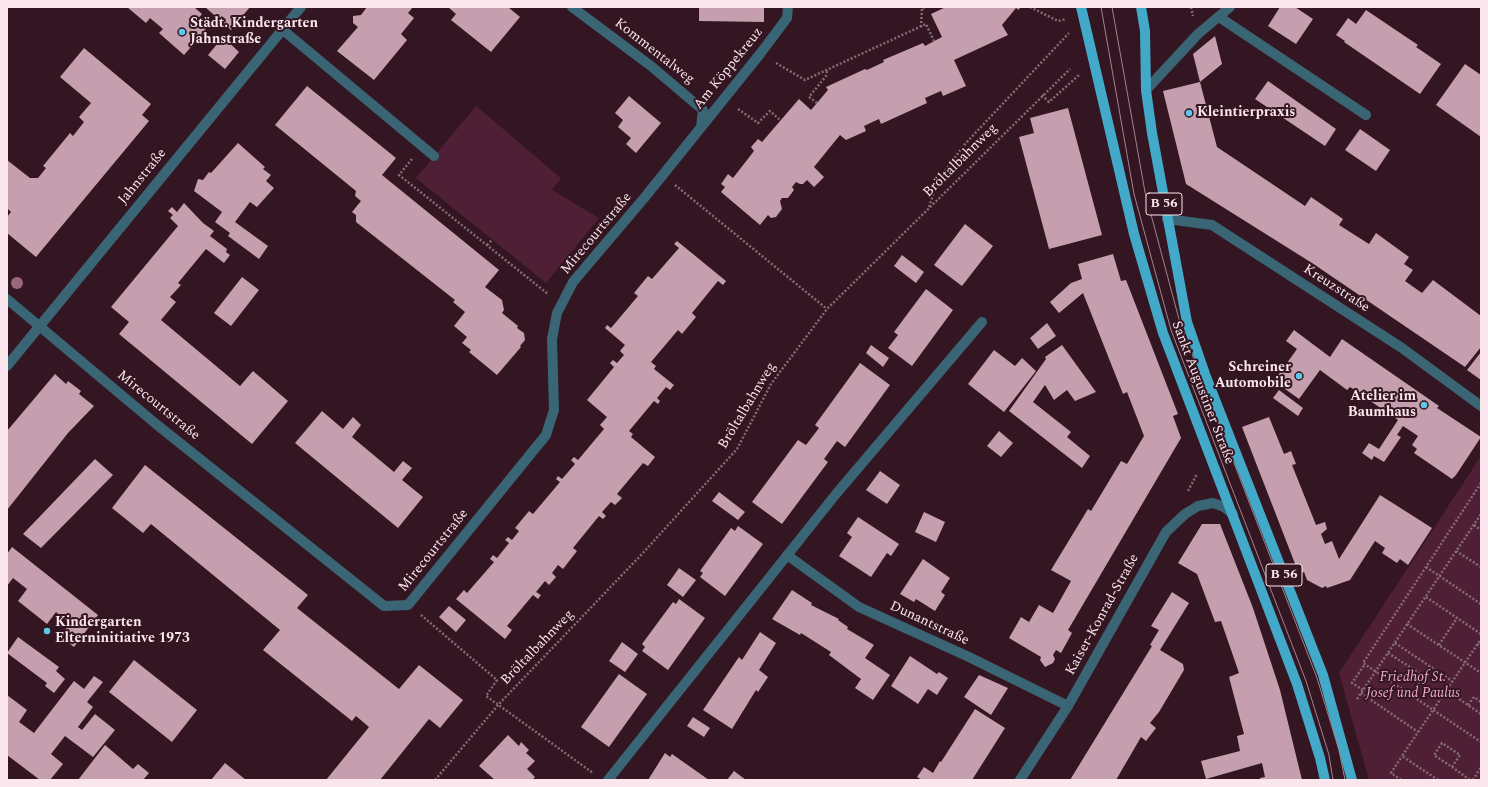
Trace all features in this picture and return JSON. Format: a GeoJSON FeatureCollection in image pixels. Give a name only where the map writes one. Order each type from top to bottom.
{"type":"FeatureCollection","features":[{"type":"Feature","properties":{"kind":"main road","name":"Sankt Augustiner Straße"},"geometry":{"type":"LineString","coordinates":[[1081,7],[1134,234],[1163,333],[1297,684],[1320,758],[1325,780]]}},
{"type":"Feature","properties":{"kind":"main road","name":"Sankt Augustiner Straße"},"geometry":{"type":"LineString","coordinates":[[1141,7],[1145,31],[1146,90],[1167,219],[1187,322],[1205,374],[1323,675],[1352,780]]}},
{"type":"Feature","properties":{"kind":"street","name":"Jahnstraße"},"geometry":{"type":"LineString","coordinates":[[7,366],[301,7]]}},
{"type":"Feature","properties":{"kind":"street","name":"Kommentalweg"},"geometry":{"type":"LineString","coordinates":[[572,7],[651,66],[703,110],[701,127]]}},
{"type":"Feature","properties":{"kind":"street","name":"Am Köppekreuz"},"geometry":{"type":"LineString","coordinates":[[701,127],[787,18],[788,7]]}},
{"type":"Feature","properties":{"kind":"street"},"geometry":{"type":"LineString","coordinates":[[1146,90],[1198,34],[1230,7]]}},
{"type":"Feature","properties":{"kind":"street"},"geometry":{"type":"LineString","coordinates":[[1219,17],[1366,115]]}},
{"type":"Feature","properties":{"kind":"street"},"geometry":{"type":"LineString","coordinates":[[283,30],[434,156]]}},
{"type":"Feature","properties":{"kind":"street","name":"Mirecourtstraße"},"geometry":{"type":"LineString","coordinates":[[7,299],[156,424],[384,606],[408,605],[546,435],[554,410],[552,339],[557,313],[561,304],[573,282],[663,175],[701,127]]}},
{"type":"Feature","properties":{"kind":"street","name":"Kreuzstraße"},"geometry":{"type":"LineString","coordinates":[[1167,219],[1212,225],[1402,348],[1481,406]]}},
{"type":"Feature","properties":{"kind":"street"},"geometry":{"type":"LineString","coordinates":[[608,780],[836,494],[982,322]]}},
{"type":"Feature","properties":{"kind":"street","name":"Kaiser-Konrad-Straße"},"geometry":{"type":"LineString","coordinates":[[1020,780],[1068,706],[1166,532],[1185,514],[1198,506],[1213,503],[1224,507],[1233,514]]}},
{"type":"Feature","properties":{"kind":"street","name":"Dunantstraße"},"geometry":{"type":"LineString","coordinates":[[787,555],[859,607],[969,657],[1068,706]]}},
{"type":"Feature","properties":{"kind":"path"},"geometry":{"type":"LineString","coordinates":[[921,27],[922,8],[925,7]]}},
{"type":"Feature","properties":{"kind":"path"},"geometry":{"type":"LineString","coordinates":[[1030,7],[1058,21],[1067,18]]}},
{"type":"Feature","properties":{"kind":"path"},"geometry":{"type":"LineString","coordinates":[[760,54],[805,80],[926,24],[934,41]]}},
{"type":"Feature","properties":{"kind":"path"},"geometry":{"type":"LineString","coordinates":[[929,207],[938,180],[965,144],[1070,32]]}},
{"type":"Feature","properties":{"kind":"path","name":"Bröltalbahnweg"},"geometry":{"type":"LineString","coordinates":[[435,780],[499,704],[642,554],[737,449],[771,384],[827,308],[1070,69]]}},
{"type":"Feature","properties":{"kind":"path"},"geometry":{"type":"LineString","coordinates":[[817,103],[809,97],[826,76],[827,70]]}},
{"type":"Feature","properties":{"kind":"path"},"geometry":{"type":"LineString","coordinates":[[1042,96],[1049,102],[1081,73]]}},
{"type":"Feature","properties":{"kind":"path"},"geometry":{"type":"LineString","coordinates":[[725,97],[758,123],[770,111],[780,120]]}},
{"type":"Feature","properties":{"kind":"path"},"geometry":{"type":"LineString","coordinates":[[422,146],[399,174],[561,304]]}},
{"type":"Feature","properties":{"kind":"path"},"geometry":{"type":"LineString","coordinates":[[663,175],[827,308]]}},
{"type":"Feature","properties":{"kind":"path"},"geometry":{"type":"LineString","coordinates":[[487,245],[492,240]]}},
{"type":"Feature","properties":{"kind":"path"},"geometry":{"type":"LineString","coordinates":[[1418,732],[1362,692],[1352,683],[1365,664],[1363,663],[1481,483]]}},
{"type":"Feature","properties":{"kind":"path"},"geometry":{"type":"LineString","coordinates":[[1357,699],[1481,514]]}},
{"type":"Feature","properties":{"kind":"path"},"geometry":{"type":"LineString","coordinates":[[1474,525],[1481,530]]}},
{"type":"Feature","properties":{"kind":"path"},"geometry":{"type":"LineString","coordinates":[[1456,551],[1481,567]]}},
{"type":"Feature","properties":{"kind":"path"},"geometry":{"type":"LineString","coordinates":[[1426,567],[1481,604]]}},
{"type":"Feature","properties":{"kind":"path"},"geometry":{"type":"LineString","coordinates":[[1426,597],[1481,634]]}},
{"type":"Feature","properties":{"kind":"path"},"geometry":{"type":"LineString","coordinates":[[408,605],[497,680],[486,696],[597,776]]}},
{"type":"Feature","properties":{"kind":"path"},"geometry":{"type":"LineString","coordinates":[[1439,645],[1458,618]]}},
{"type":"Feature","properties":{"kind":"path"},"geometry":{"type":"LineString","coordinates":[[1407,624],[1481,674]]}},
{"type":"Feature","properties":{"kind":"path"},"geometry":{"type":"LineString","coordinates":[[1401,780],[1391,773],[1481,639]]}},
{"type":"Feature","properties":{"kind":"path"},"geometry":{"type":"LineString","coordinates":[[1395,643],[1452,681]]}},
{"type":"Feature","properties":{"kind":"path"},"geometry":{"type":"LineString","coordinates":[[1477,644],[1481,647]]}},
{"type":"Feature","properties":{"kind":"path"},"geometry":{"type":"LineString","coordinates":[[1388,652],[1424,676]]}},
{"type":"Feature","properties":{"kind":"path"},"geometry":{"type":"LineString","coordinates":[[1365,664],[1481,742]]}},
{"type":"Feature","properties":{"kind":"path"},"geometry":{"type":"LineString","coordinates":[[1412,696],[1431,667]]}},
{"type":"Feature","properties":{"kind":"path"},"geometry":{"type":"LineString","coordinates":[[1446,690],[1481,714]]}},
{"type":"Feature","properties":{"kind":"path"},"geometry":{"type":"LineString","coordinates":[[1468,705],[1474,697],[1481,702]]}},
{"type":"Feature","properties":{"kind":"path"},"geometry":{"type":"LineString","coordinates":[[1452,767],[1460,755],[1442,743],[1434,755],[1452,767],[1472,780],[1481,767]]}},
{"type":"Feature","properties":{"kind":"path"},"geometry":{"type":"LineString","coordinates":[[1402,756],[1438,780]]}},
{"type":"Feature","properties":{"kind":"green space"},"geometry":{"type":"Polygon","coordinates":[[[476,106],[561,178],[552,190],[599,218],[546,283],[416,178],[476,106]]]}},
{"type":"Feature","properties":{"kind":"green space","name":"Friedhof St. Josef und Paulus"},"geometry":{"type":"Polygon","coordinates":[[[1481,456],[1481,780],[1369,780],[1339,673],[1481,456]]]}},
{"type":"Feature","properties":{"kind":"building","name":"Städt. Kindergarten Jahnstraße"},"geometry":{"type":"Polygon","coordinates":[[[127,7],[194,7],[202,14],[196,21],[206,30],[184,55],[159,33],[163,29],[150,18],[146,23],[127,7]]]}},
{"type":"Feature","properties":{"kind":"building"},"geometry":{"type":"Polygon","coordinates":[[[205,7],[250,7],[231,30],[205,7]]]}},
{"type":"Feature","properties":{"kind":"building"},"geometry":{"type":"Polygon","coordinates":[[[367,7],[413,7],[408,13],[414,18],[401,34],[407,40],[374,80],[337,51],[358,27],[353,23],[353,16],[361,15],[367,7]]]}},
{"type":"Feature","properties":{"kind":"building"},"geometry":{"type":"Polygon","coordinates":[[[448,7],[508,7],[520,17],[491,52],[451,20],[456,14],[448,7]]]}},
{"type":"Feature","properties":{"kind":"building"},"geometry":{"type":"Polygon","coordinates":[[[699,7],[764,7],[764,22],[699,21],[699,7]]]}},
{"type":"Feature","properties":{"kind":"building"},"geometry":{"type":"Polygon","coordinates":[[[946,7],[1020,7],[1019,10],[1016,8],[1002,25],[1008,35],[954,60],[966,86],[943,96],[941,91],[925,98],[927,103],[881,124],[879,119],[864,126],[866,131],[846,140],[840,135],[814,167],[824,177],[814,187],[807,180],[803,184],[796,182],[792,187],[794,190],[788,198],[782,198],[780,201],[782,209],[776,217],[771,218],[768,215],[760,225],[721,192],[725,187],[721,184],[728,174],[733,178],[754,151],[751,147],[758,139],[762,142],[799,99],[811,110],[828,90],[826,87],[884,62],[883,60],[923,43],[925,46],[942,37],[931,14],[946,7]]]}},
{"type":"Feature","properties":{"kind":"building"},"geometry":{"type":"Polygon","coordinates":[[[1280,7],[1295,7],[1313,19],[1296,44],[1268,26],[1280,7]]]}},
{"type":"Feature","properties":{"kind":"building"},"geometry":{"type":"Polygon","coordinates":[[[1366,10],[1418,45],[1416,47],[1441,64],[1420,94],[1336,35],[1348,18],[1356,24],[1366,10]]]}},
{"type":"Feature","properties":{"kind":"building"},"geometry":{"type":"Polygon","coordinates":[[[1215,36],[1222,64],[1200,82],[1193,54],[1215,36]]]}},
{"type":"Feature","properties":{"kind":"building"},"geometry":{"type":"Polygon","coordinates":[[[223,37],[239,52],[225,69],[208,55],[223,37]]]}},
{"type":"Feature","properties":{"kind":"building"},"geometry":{"type":"Polygon","coordinates":[[[84,48],[151,104],[142,115],[149,121],[36,257],[7,233],[7,217],[11,212],[7,208],[7,160],[30,178],[38,178],[46,168],[43,166],[70,133],[73,136],[84,122],[79,117],[91,103],[60,77],[84,48]]]}},
{"type":"Feature","properties":{"kind":"building"},"geometry":{"type":"Polygon","coordinates":[[[1465,64],[1481,75],[1481,137],[1436,105],[1465,64]]]}},
{"type":"Feature","properties":{"kind":"building"},"geometry":{"type":"Polygon","coordinates":[[[1268,81],[1336,129],[1325,146],[1255,99],[1268,81]]]}},
{"type":"Feature","properties":{"kind":"building"},"geometry":{"type":"Polygon","coordinates":[[[1200,82],[1217,147],[1305,206],[1311,197],[1343,219],[1339,225],[1369,244],[1376,233],[1409,257],[1404,264],[1413,270],[1405,281],[1422,293],[1433,280],[1481,316],[1481,347],[1465,367],[1312,263],[1186,184],[1163,91],[1200,82]]]}},
{"type":"Feature","properties":{"kind":"building"},"geometry":{"type":"Polygon","coordinates":[[[307,86],[396,158],[382,175],[499,270],[485,287],[502,300],[504,310],[502,313],[524,333],[525,340],[520,346],[521,347],[497,375],[469,352],[471,350],[462,343],[467,337],[454,326],[465,312],[453,302],[455,300],[356,222],[356,215],[352,212],[361,201],[355,196],[356,191],[275,125],[307,86]]]}},
{"type":"Feature","properties":{"kind":"building"},"geometry":{"type":"Polygon","coordinates":[[[629,96],[661,123],[636,153],[626,144],[631,138],[618,127],[623,120],[615,113],[629,96]]]}},
{"type":"Feature","properties":{"kind":"building"},"geometry":{"type":"Polygon","coordinates":[[[1068,108],[1102,235],[1049,249],[1019,137],[1034,133],[1030,118],[1068,108]]]}},
{"type":"Feature","properties":{"kind":"building"},"geometry":{"type":"Polygon","coordinates":[[[1360,129],[1390,150],[1376,171],[1345,150],[1360,129]]]}},
{"type":"Feature","properties":{"kind":"building"},"geometry":{"type":"Polygon","coordinates":[[[238,143],[265,167],[263,169],[271,175],[266,181],[274,188],[257,207],[250,202],[235,222],[268,246],[259,259],[228,236],[230,233],[215,222],[222,212],[194,191],[198,179],[203,180],[209,172],[211,173],[238,143]]]}},
{"type":"Feature","properties":{"kind":"building"},"geometry":{"type":"Polygon","coordinates":[[[184,203],[203,223],[214,231],[210,236],[227,249],[226,252],[230,255],[224,263],[206,249],[178,283],[181,285],[170,297],[176,302],[161,320],[240,386],[253,371],[288,401],[252,444],[119,334],[129,322],[111,307],[178,226],[170,218],[173,215],[168,211],[172,207],[177,212],[184,203]]]}},
{"type":"Feature","properties":{"kind":"building"},"geometry":{"type":"Polygon","coordinates":[[[965,224],[993,246],[962,286],[934,265],[965,224]]]}},
{"type":"Feature","properties":{"kind":"building"},"geometry":{"type":"Polygon","coordinates":[[[677,241],[726,281],[723,285],[718,281],[692,313],[696,317],[682,334],[678,330],[651,362],[656,366],[654,369],[674,385],[670,390],[666,387],[657,398],[660,401],[658,404],[654,401],[629,431],[633,434],[631,437],[655,457],[648,466],[643,463],[617,494],[622,498],[615,505],[611,502],[602,512],[606,516],[603,519],[599,516],[573,548],[577,551],[563,569],[558,565],[552,573],[556,577],[549,585],[545,581],[536,592],[541,595],[538,599],[533,595],[507,626],[512,630],[505,639],[456,599],[464,590],[467,593],[494,562],[490,559],[493,555],[497,558],[509,543],[505,540],[508,537],[512,540],[519,531],[515,528],[529,511],[533,514],[560,482],[556,479],[558,476],[562,479],[575,464],[571,460],[574,457],[578,460],[604,429],[600,425],[607,417],[587,400],[614,367],[610,363],[613,360],[617,363],[624,355],[620,351],[625,345],[605,328],[607,325],[611,328],[638,296],[634,293],[648,276],[652,279],[679,248],[674,244],[677,241]]]}},
{"type":"Feature","properties":{"kind":"building"},"geometry":{"type":"Polygon","coordinates":[[[1113,254],[1121,281],[1126,280],[1178,414],[1173,416],[1181,438],[1068,630],[1072,633],[1061,653],[1056,650],[1053,655],[1055,659],[1053,663],[1045,667],[1040,660],[1041,657],[1009,638],[1021,617],[1029,622],[1039,605],[1053,613],[1071,581],[1051,570],[1088,509],[1091,511],[1121,461],[1127,464],[1144,436],[1127,392],[1123,394],[1083,293],[1059,313],[1050,302],[1071,283],[1082,279],[1078,264],[1113,254]]]}},
{"type":"Feature","properties":{"kind":"building"},"geometry":{"type":"Polygon","coordinates":[[[902,255],[924,272],[916,283],[894,266],[902,255]]]}},
{"type":"Feature","properties":{"kind":"building"},"geometry":{"type":"Polygon","coordinates":[[[242,277],[259,290],[231,326],[214,313],[242,277]]]}},
{"type":"Feature","properties":{"kind":"building"},"geometry":{"type":"Polygon","coordinates":[[[926,289],[953,310],[912,366],[888,348],[898,335],[894,332],[926,289]]]}},
{"type":"Feature","properties":{"kind":"building"},"geometry":{"type":"Polygon","coordinates":[[[1047,323],[1056,336],[1038,349],[1030,338],[1047,323]]]}},
{"type":"Feature","properties":{"kind":"building"},"geometry":{"type":"Polygon","coordinates":[[[1294,330],[1330,357],[1342,339],[1439,406],[1437,408],[1481,437],[1456,475],[1452,479],[1414,453],[1417,449],[1412,445],[1418,436],[1403,426],[1397,435],[1401,437],[1384,462],[1374,456],[1372,460],[1362,453],[1369,443],[1379,449],[1398,420],[1350,387],[1347,390],[1320,370],[1299,399],[1274,381],[1297,349],[1286,341],[1294,330]]]}},
{"type":"Feature","properties":{"kind":"building"},"geometry":{"type":"Polygon","coordinates":[[[871,345],[889,358],[883,367],[866,353],[871,345]]]}},
{"type":"Feature","properties":{"kind":"building"},"geometry":{"type":"Polygon","coordinates":[[[1062,345],[1096,392],[1075,401],[1067,390],[1054,400],[1045,385],[1033,402],[1071,432],[1067,437],[1090,456],[1082,468],[1009,411],[1046,359],[1045,357],[1062,345]]]}},
{"type":"Feature","properties":{"kind":"building"},"geometry":{"type":"Polygon","coordinates":[[[994,350],[1015,366],[1022,358],[1036,371],[1004,412],[968,384],[994,350]]]}},
{"type":"Feature","properties":{"kind":"building"},"geometry":{"type":"Polygon","coordinates":[[[1481,352],[1481,380],[1467,370],[1481,352]]]}},
{"type":"Feature","properties":{"kind":"building"},"geometry":{"type":"Polygon","coordinates":[[[860,363],[890,385],[845,447],[837,441],[824,459],[828,462],[782,524],[752,502],[798,440],[806,445],[819,428],[815,425],[860,363]]]}},
{"type":"Feature","properties":{"kind":"building"},"geometry":{"type":"Polygon","coordinates":[[[55,374],[66,384],[68,381],[81,391],[79,394],[94,406],[68,433],[7,510],[7,431],[55,374]]]}},
{"type":"Feature","properties":{"kind":"building"},"geometry":{"type":"Polygon","coordinates":[[[1279,390],[1303,408],[1298,416],[1273,398],[1279,390]]]}},
{"type":"Feature","properties":{"kind":"building"},"geometry":{"type":"Polygon","coordinates":[[[322,411],[343,429],[353,417],[361,425],[352,437],[394,472],[403,461],[412,468],[402,480],[423,497],[398,528],[295,443],[322,411]]]}},
{"type":"Feature","properties":{"kind":"building"},"geometry":{"type":"Polygon","coordinates":[[[1269,417],[1284,454],[1291,451],[1296,464],[1292,465],[1316,525],[1325,522],[1327,529],[1321,534],[1325,544],[1332,541],[1339,559],[1380,495],[1432,528],[1408,565],[1400,559],[1397,563],[1382,553],[1385,548],[1375,541],[1350,580],[1327,588],[1326,586],[1322,588],[1307,580],[1304,572],[1299,574],[1242,427],[1269,417]]]}},
{"type":"Feature","properties":{"kind":"building"},"geometry":{"type":"Polygon","coordinates":[[[999,431],[1013,443],[1001,457],[987,446],[999,431]]]}},
{"type":"Feature","properties":{"kind":"building"},"geometry":{"type":"Polygon","coordinates":[[[95,459],[113,475],[41,548],[23,534],[95,459]]]}},
{"type":"Feature","properties":{"kind":"building"},"geometry":{"type":"Polygon","coordinates":[[[145,465],[308,595],[297,608],[399,689],[419,665],[463,700],[440,728],[429,719],[380,780],[326,780],[369,727],[356,716],[352,721],[263,650],[280,630],[151,524],[143,533],[112,508],[145,465]]]}},
{"type":"Feature","properties":{"kind":"building"},"geometry":{"type":"Polygon","coordinates":[[[880,471],[900,485],[887,504],[866,490],[880,471]]]}},
{"type":"Feature","properties":{"kind":"building"},"geometry":{"type":"Polygon","coordinates":[[[719,492],[745,512],[738,520],[712,501],[719,492]]]}},
{"type":"Feature","properties":{"kind":"building"},"geometry":{"type":"Polygon","coordinates":[[[924,512],[945,522],[936,542],[915,532],[924,512]]]}},
{"type":"Feature","properties":{"kind":"building"},"geometry":{"type":"Polygon","coordinates":[[[858,517],[899,544],[891,556],[887,553],[871,577],[839,556],[852,537],[847,533],[858,517]]]}},
{"type":"Feature","properties":{"kind":"building"},"geometry":{"type":"Polygon","coordinates":[[[1202,524],[1220,524],[1253,608],[1280,690],[1302,780],[1260,780],[1260,778],[1265,777],[1262,763],[1206,779],[1201,761],[1240,751],[1237,736],[1244,734],[1229,677],[1239,673],[1221,621],[1215,622],[1197,574],[1178,563],[1202,524]]]}},
{"type":"Feature","properties":{"kind":"building"},"geometry":{"type":"Polygon","coordinates":[[[738,526],[763,544],[725,596],[700,577],[703,573],[700,571],[731,528],[735,531],[738,526]]]}},
{"type":"Feature","properties":{"kind":"building"},"geometry":{"type":"Polygon","coordinates":[[[12,547],[98,615],[74,647],[60,636],[70,624],[56,612],[47,624],[18,601],[27,589],[13,578],[7,586],[7,554],[12,547]]]}},
{"type":"Feature","properties":{"kind":"building"},"geometry":{"type":"Polygon","coordinates":[[[923,559],[950,578],[941,592],[945,595],[935,611],[916,599],[914,602],[900,594],[923,559]]]}},
{"type":"Feature","properties":{"kind":"building"},"geometry":{"type":"Polygon","coordinates":[[[679,568],[696,580],[683,597],[667,585],[679,568]]]}},
{"type":"Feature","properties":{"kind":"building"},"geometry":{"type":"Polygon","coordinates":[[[792,590],[812,603],[811,605],[839,619],[838,620],[848,627],[847,629],[874,645],[865,658],[890,675],[873,700],[855,688],[861,679],[829,655],[831,652],[801,633],[800,635],[772,619],[792,590]]]}},
{"type":"Feature","properties":{"kind":"building"},"geometry":{"type":"Polygon","coordinates":[[[1172,592],[1189,603],[1160,650],[1183,664],[1184,670],[1159,712],[1150,723],[1156,728],[1146,741],[1141,737],[1116,780],[1070,780],[1152,646],[1150,645],[1159,630],[1151,626],[1172,592]]]}},
{"type":"Feature","properties":{"kind":"building"},"geometry":{"type":"Polygon","coordinates":[[[679,599],[705,618],[668,670],[642,651],[645,647],[642,644],[673,602],[676,604],[679,599]]]}},
{"type":"Feature","properties":{"kind":"building"},"geometry":{"type":"Polygon","coordinates":[[[449,606],[466,620],[456,632],[439,617],[449,606]]]}},
{"type":"Feature","properties":{"kind":"building"},"geometry":{"type":"Polygon","coordinates":[[[760,632],[776,643],[759,670],[768,677],[758,692],[756,690],[732,729],[703,710],[739,657],[742,660],[760,632]]]}},
{"type":"Feature","properties":{"kind":"building"},"geometry":{"type":"Polygon","coordinates":[[[18,637],[59,667],[56,671],[65,679],[54,693],[45,686],[47,683],[7,653],[18,637]]]}},
{"type":"Feature","properties":{"kind":"building"},"geometry":{"type":"Polygon","coordinates":[[[622,642],[638,654],[625,672],[609,661],[622,642]]]}},
{"type":"Feature","properties":{"kind":"building"},"geometry":{"type":"Polygon","coordinates":[[[910,656],[937,674],[939,672],[948,678],[937,695],[928,689],[918,704],[891,686],[910,656]]]}},
{"type":"Feature","properties":{"kind":"building"},"geometry":{"type":"Polygon","coordinates":[[[134,660],[197,710],[172,742],[109,692],[134,660]]]}},
{"type":"Feature","properties":{"kind":"building"},"geometry":{"type":"Polygon","coordinates":[[[619,674],[647,694],[609,747],[581,727],[619,674]]]}},
{"type":"Feature","properties":{"kind":"building"},"geometry":{"type":"Polygon","coordinates":[[[979,675],[1008,688],[991,715],[964,697],[979,675]]]}},
{"type":"Feature","properties":{"kind":"building"},"geometry":{"type":"Polygon","coordinates":[[[94,676],[103,682],[87,702],[93,707],[78,727],[82,730],[95,714],[115,730],[93,757],[65,736],[51,754],[63,764],[50,780],[40,780],[7,755],[7,695],[27,710],[19,722],[34,733],[74,681],[84,689],[94,676]]]}},
{"type":"Feature","properties":{"kind":"building"},"geometry":{"type":"Polygon","coordinates":[[[975,709],[1005,728],[972,780],[922,780],[917,777],[924,767],[933,773],[975,709]]]}},
{"type":"Feature","properties":{"kind":"building"},"geometry":{"type":"Polygon","coordinates":[[[693,717],[710,728],[704,737],[687,726],[693,717]]]}},
{"type":"Feature","properties":{"kind":"building"},"geometry":{"type":"Polygon","coordinates":[[[508,735],[519,746],[521,742],[529,750],[526,753],[535,761],[527,769],[535,777],[532,780],[495,780],[479,766],[508,735]]]}},
{"type":"Feature","properties":{"kind":"building"},"geometry":{"type":"Polygon","coordinates":[[[105,745],[133,769],[138,764],[149,773],[143,780],[78,780],[105,745]]]}},
{"type":"Feature","properties":{"kind":"building"},"geometry":{"type":"Polygon","coordinates":[[[665,753],[670,757],[672,754],[709,780],[648,780],[665,753]]]}},
{"type":"Feature","properties":{"kind":"building"},"geometry":{"type":"Polygon","coordinates":[[[225,763],[246,780],[211,780],[225,763]]]}},
{"type":"Feature","properties":{"kind":"building"},"geometry":{"type":"Polygon","coordinates":[[[734,771],[746,780],[727,780],[734,771]]]}},
{"type":"Feature","properties":{"kind":"tram line"},"geometry":{"type":"LineString","coordinates":[[1101,7],[1134,194],[1171,330],[1306,681],[1329,755],[1333,780]]}},
{"type":"Feature","properties":{"kind":"tram line"},"geometry":{"type":"LineString","coordinates":[[1112,7],[1145,192],[1180,323],[1317,678],[1339,750],[1345,780]]}},
{"type":"Feature","properties":{"kind":"place","name":"Städt. Kindergarten Jahnstraße"},"geometry":{"type":"Point","coordinates":[182,32]}},
{"type":"Feature","properties":{"kind":"place","name":"Kleintierpraxis"},"geometry":{"type":"Point","coordinates":[1189,113]}},
{"type":"Feature","properties":{"kind":"place","name":"Schreiner Automobile"},"geometry":{"type":"Point","coordinates":[1299,376]}},
{"type":"Feature","properties":{"kind":"place","name":"Atelier im Baumhaus"},"geometry":{"type":"Point","coordinates":[1424,405]}},
{"type":"Feature","properties":{"kind":"place","name":"Kindergarten Elterninitiative 1973"},"geometry":{"type":"Point","coordinates":[47,631]}}]}
